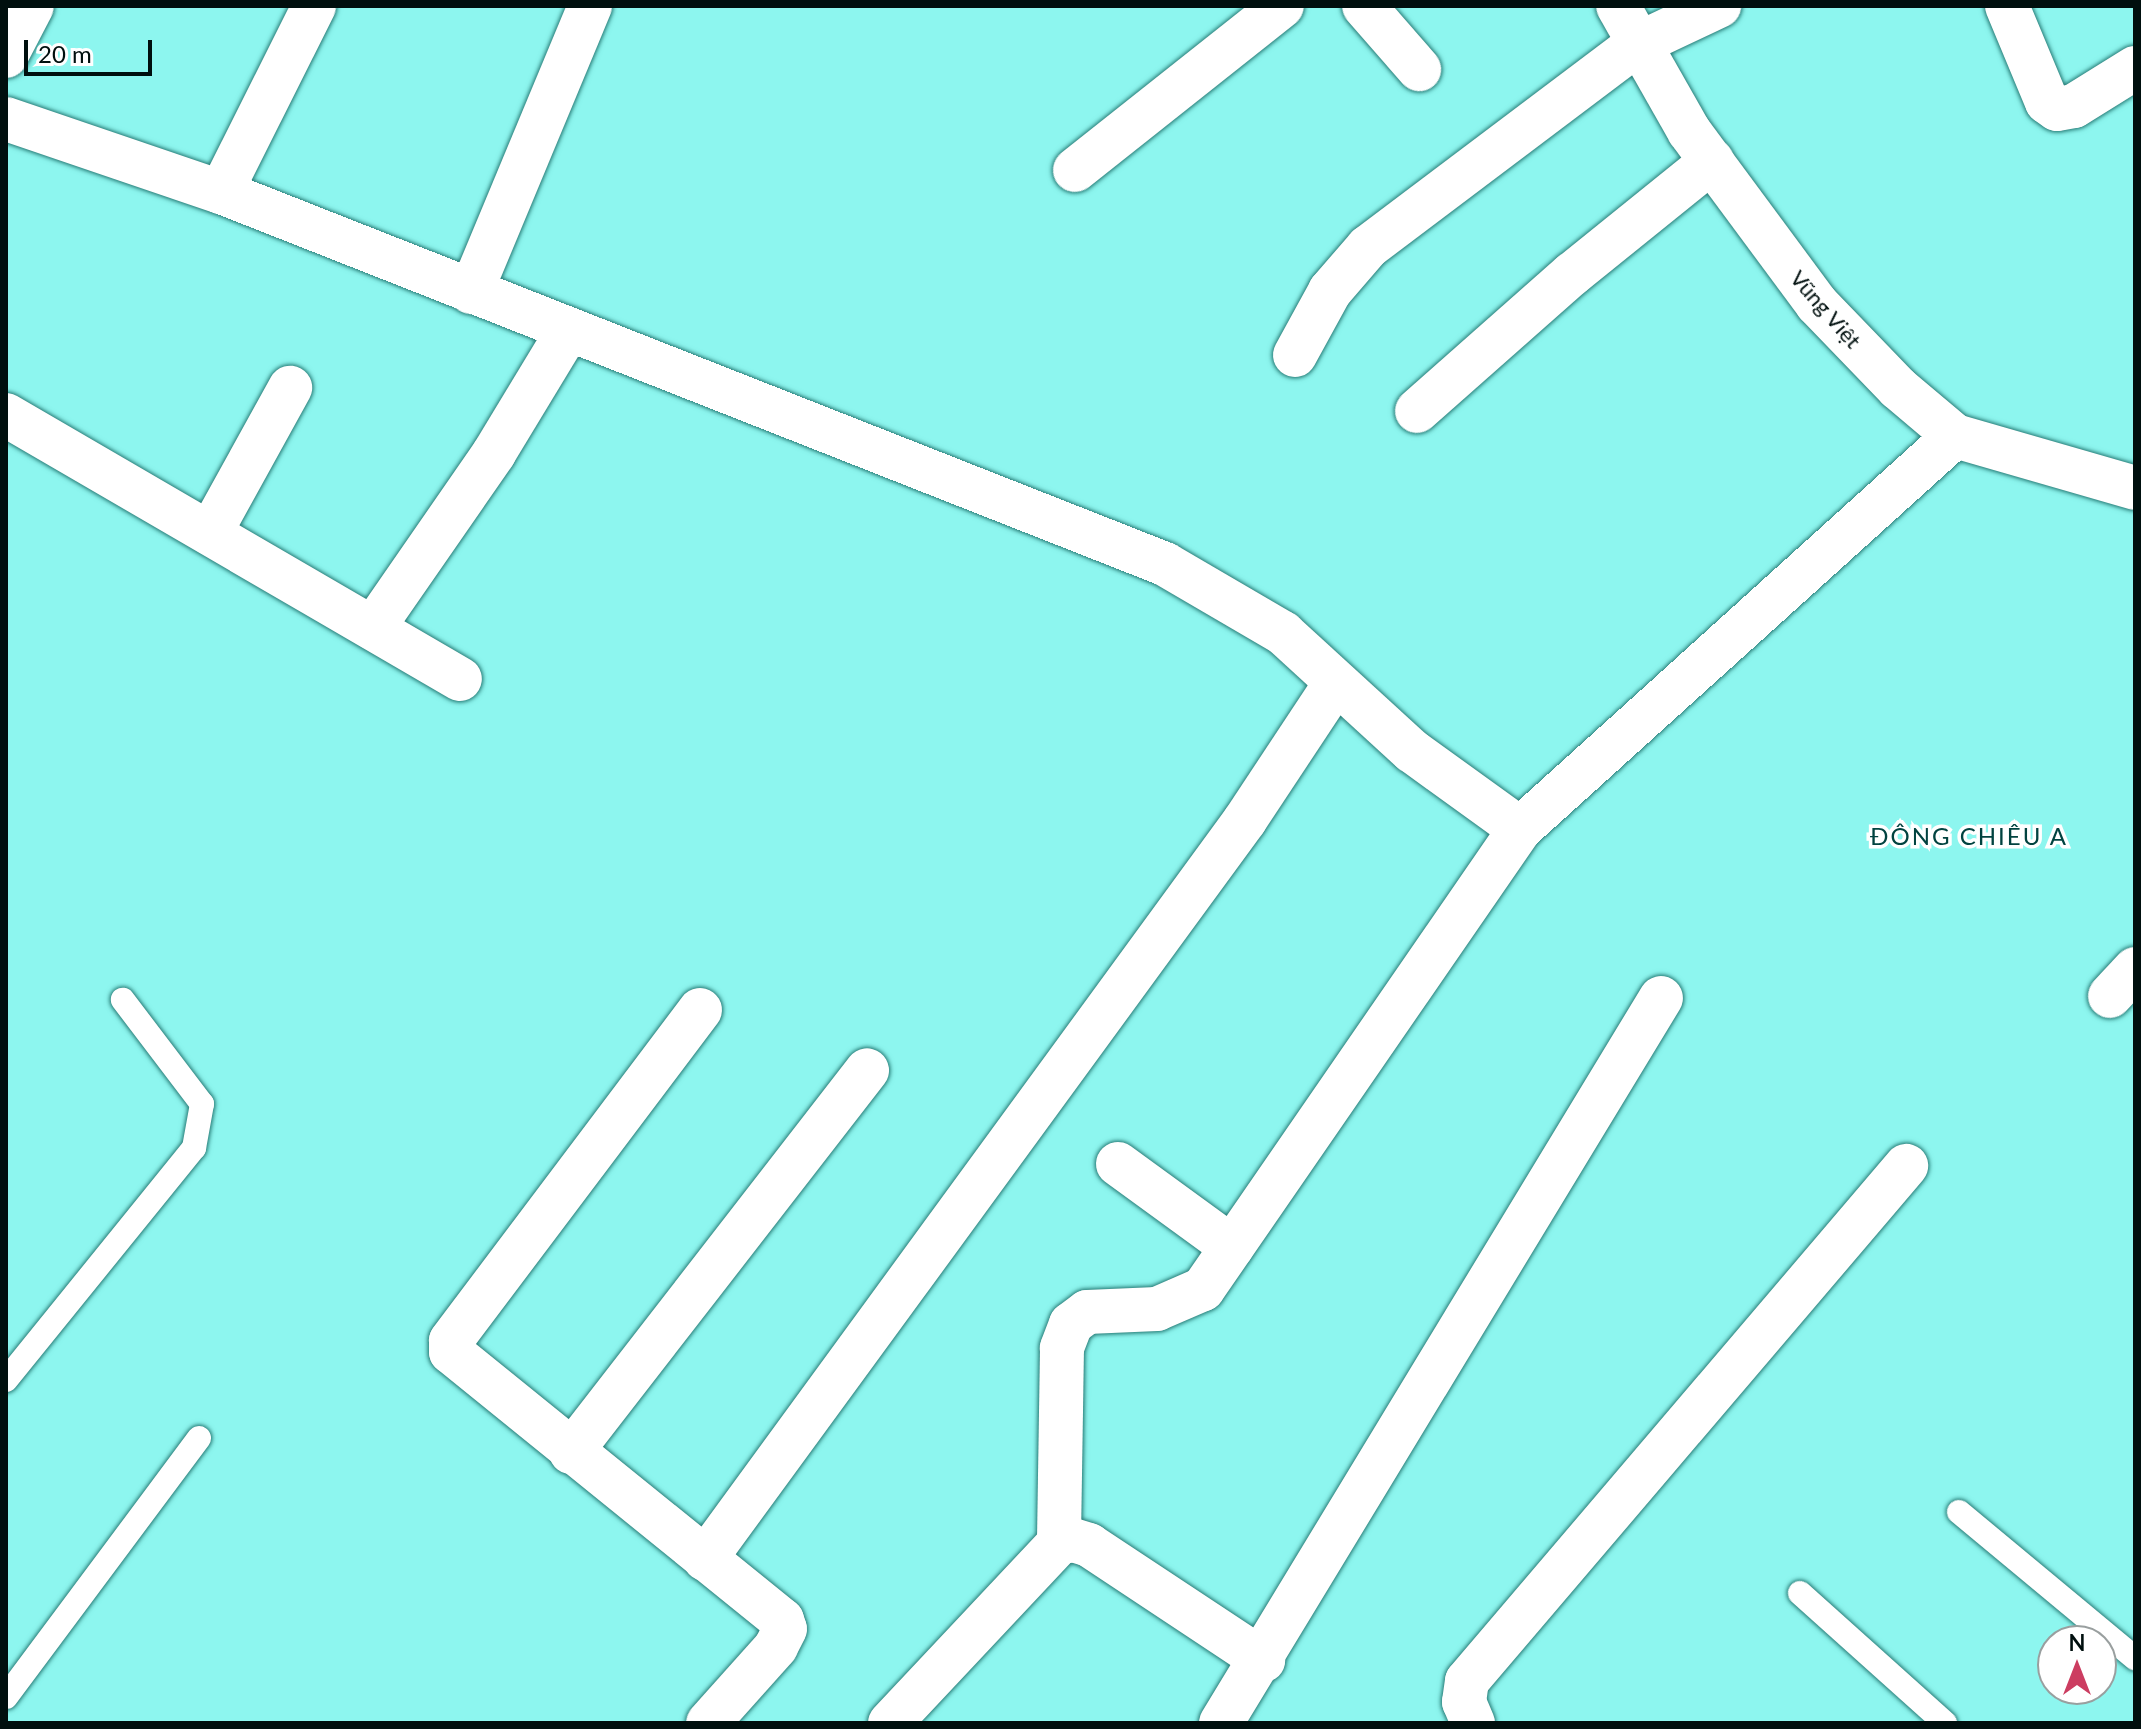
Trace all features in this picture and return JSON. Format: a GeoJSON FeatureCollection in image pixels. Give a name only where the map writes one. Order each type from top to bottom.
{"type":"FeatureCollection","features":[{"type":"Feature","properties":{"kind":"street"},"geometry":{"type":"LineString","coordinates":[[6,56],[32,6]]}},
{"type":"Feature","properties":{"kind":"street"},"geometry":{"type":"LineString","coordinates":[[221,192],[314,6]]}},
{"type":"Feature","properties":{"kind":"street"},"geometry":{"type":"LineString","coordinates":[[471,292],[590,6]]}},
{"type":"Feature","properties":{"kind":"street"},"geometry":{"type":"LineString","coordinates":[[1075,170],[1282,6]]}},
{"type":"Feature","properties":{"kind":"street"},"geometry":{"type":"LineString","coordinates":[[1364,6],[1419,69]]}},
{"type":"Feature","properties":{"kind":"street","name":"Vũng Việt"},"geometry":{"type":"LineString","coordinates":[[1618,6],[1636,45],[1712,161],[1817,304],[1898,388],[1955,436],[2135,488]]}},
{"type":"Feature","properties":{"kind":"street"},"geometry":{"type":"LineString","coordinates":[[1295,355],[1330,291],[1368,247],[1636,45],[1719,6]]}},
{"type":"Feature","properties":{"kind":"street"},"geometry":{"type":"LineString","coordinates":[[2007,6],[2047,102],[2057,109],[2074,106],[2135,68]]}},
{"type":"Feature","properties":{"kind":"street"},"geometry":{"type":"LineString","coordinates":[[6,119],[221,192],[1165,564],[1283,633],[1335,684],[1412,751],[1520,829]]}},
{"type":"Feature","properties":{"kind":"street"},"geometry":{"type":"LineString","coordinates":[[1417,411],[1572,274],[1712,161]]}},
{"type":"Feature","properties":{"kind":"street"},"geometry":{"type":"LineString","coordinates":[[373,628],[494,453],[568,331]]}},
{"type":"Feature","properties":{"kind":"street"},"geometry":{"type":"LineString","coordinates":[[210,533],[290,388]]}},
{"type":"Feature","properties":{"kind":"street"},"geometry":{"type":"LineString","coordinates":[[6,415],[460,679]]}},
{"type":"Feature","properties":{"kind":"street"},"geometry":{"type":"LineString","coordinates":[[890,1723],[1059,1543],[1064,1336],[1087,1312],[1157,1309],[1203,1289],[1520,829],[1955,436]]}},
{"type":"Feature","properties":{"kind":"street"},"geometry":{"type":"LineString","coordinates":[[705,1559],[1245,820],[1335,684]]}},
{"type":"Feature","properties":{"kind":"street"},"geometry":{"type":"LineString","coordinates":[[1221,1723],[1263,1660],[1661,998]]}},
{"type":"Feature","properties":{"kind":"street"},"geometry":{"type":"LineString","coordinates":[[700,1010],[451,1341],[451,1352],[460,1364],[782,1620],[785,1629],[776,1647],[708,1723]]}},
{"type":"Feature","properties":{"kind":"street"},"geometry":{"type":"LineString","coordinates":[[571,1452],[867,1070]]}},
{"type":"Feature","properties":{"kind":"street"},"geometry":{"type":"LineString","coordinates":[[1118,1164],[1232,1247]]}},
{"type":"Feature","properties":{"kind":"street"},"geometry":{"type":"LineString","coordinates":[[1473,1723],[1464,1702],[1467,1681],[1906,1166]]}},
{"type":"Feature","properties":{"kind":"street"},"geometry":{"type":"LineString","coordinates":[[1059,1543],[1089,1545],[1263,1660]]}},
{"type":"Feature","properties":{"kind":"lane"},"geometry":{"type":"LineString","coordinates":[[6,1380],[194,1148],[202,1104],[123,1000]]}},
{"type":"Feature","properties":{"kind":"lane"},"geometry":{"type":"LineString","coordinates":[[6,1697],[199,1438]]}},
{"type":"Feature","properties":{"kind":"lane"},"geometry":{"type":"LineString","coordinates":[[1959,1512],[2135,1658]]}},
{"type":"Feature","properties":{"kind":"lane"},"geometry":{"type":"LineString","coordinates":[[1800,1593],[1945,1723]]}},
{"type":"Feature","properties":{"kind":"district","name":"ĐÔNG CHIÊU A"},"geometry":{"type":"Point","coordinates":[1969,836]}}]}
